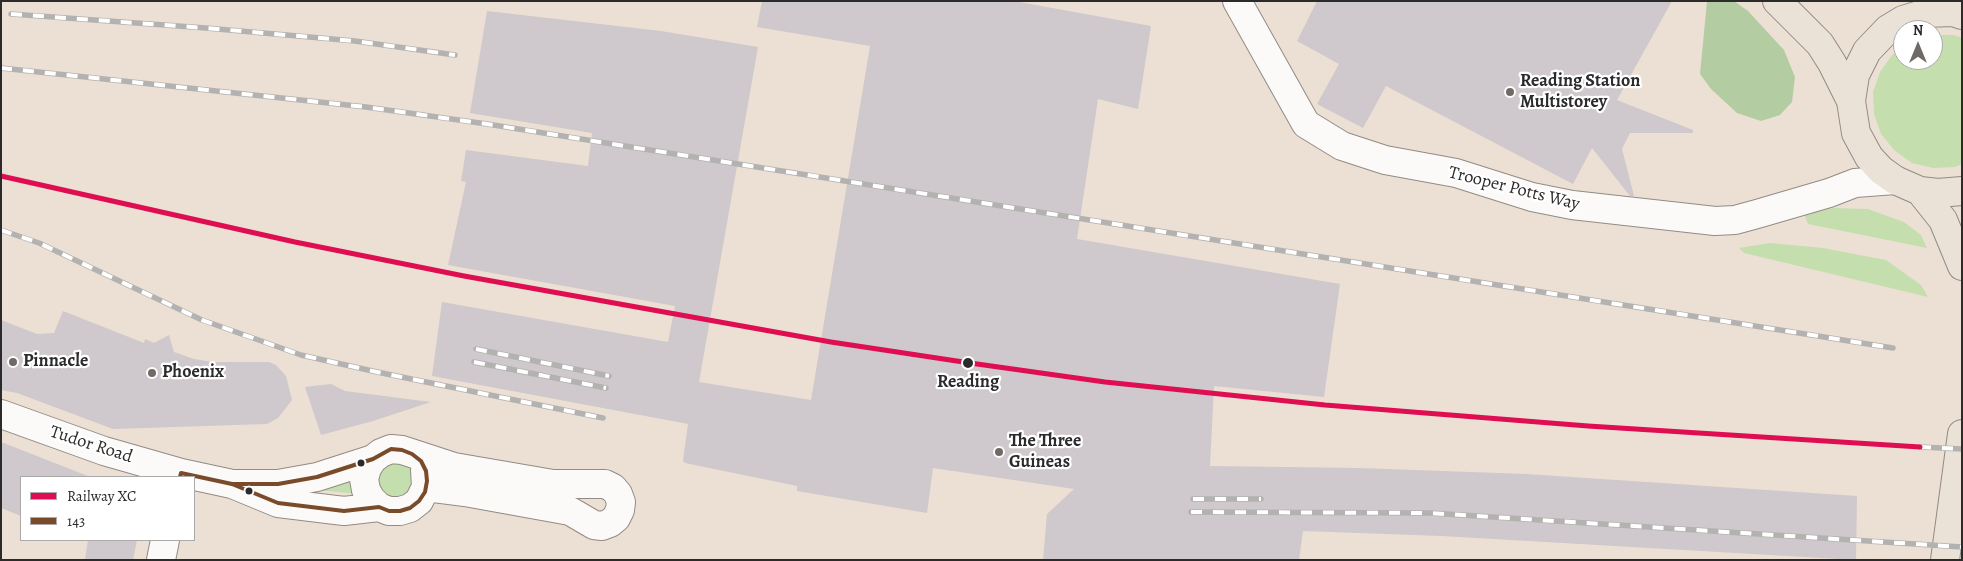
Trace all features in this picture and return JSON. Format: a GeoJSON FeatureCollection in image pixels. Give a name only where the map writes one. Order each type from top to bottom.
{"type":"FeatureCollection","features":[{"type":"Feature","properties":{"kind":"main road"},"geometry":{"type":"LineString","coordinates":[[1777,1],[1820,44],[1851,101]]}},
{"type":"Feature","properties":{"kind":"main road"},"geometry":{"type":"LineString","coordinates":[[1894,1],[1919,14]]}},
{"type":"Feature","properties":{"kind":"main road"},"geometry":{"type":"LineString","coordinates":[[1962,15],[1952,12],[1919,14],[1903,20],[1888,29],[1867,51],[1855,75],[1851,101],[1856,133],[1868,157],[1880,170],[1895,180],[1920,191],[1938,193],[1962,191]]}},
{"type":"Feature","properties":{"kind":"main road"},"geometry":{"type":"LineString","coordinates":[[1920,191],[1943,220],[1962,266]]}},
{"type":"Feature","properties":{"kind":"main road"},"geometry":{"type":"LineString","coordinates":[[1945,560],[1962,434]]}},
{"type":"Feature","properties":{"kind":"street","name":"Trooper Potts Way"},"geometry":{"type":"LineString","coordinates":[[1237,1],[1306,124],[1342,146],[1385,160],[1456,172],[1532,197],[1572,206],[1716,221],[1734,220],[1757,214],[1829,193],[1855,182],[1895,180]]}},
{"type":"Feature","properties":{"kind":"street","name":"Tudor Road"},"geometry":{"type":"LineString","coordinates":[[1,414],[104,451],[181,475]]}},
{"type":"Feature","properties":{"kind":"street"},"geometry":{"type":"LineString","coordinates":[[232,484],[278,484],[317,477],[373,459],[391,449],[402,450],[454,467],[553,484],[605,484],[613,488],[621,502],[616,518],[602,526],[594,525],[570,511],[426,487]]}},
{"type":"Feature","properties":{"kind":"street"},"geometry":{"type":"LineString","coordinates":[[232,484],[278,503],[344,511],[379,507],[395,511],[410,508],[419,501],[426,487],[426,470],[412,454]]}},
{"type":"Feature","properties":{"kind":"street"},"geometry":{"type":"LineString","coordinates":[[373,459],[367,468],[364,479],[366,490],[379,507]]}},
{"type":"Feature","properties":{"kind":"street","name":"Tudor Road"},"geometry":{"type":"LineString","coordinates":[[195,477],[232,484]]}},
{"type":"Feature","properties":{"kind":"street"},"geometry":{"type":"LineString","coordinates":[[161,560],[165,541]]}},
{"type":"Feature","properties":{"kind":"green space"},"geometry":{"type":"Polygon","coordinates":[[[1707,1],[1734,1],[1748,11],[1784,50],[1795,77],[1792,102],[1780,115],[1761,121],[1737,113],[1711,89],[1700,74],[1707,1]]]}},
{"type":"Feature","properties":{"kind":"green space"},"geometry":{"type":"Polygon","coordinates":[[[1943,35],[1954,35],[1962,38],[1962,164],[1955,167],[1933,168],[1912,163],[1895,151],[1881,134],[1874,114],[1873,92],[1880,72],[1893,54],[1893,70],[1943,70],[1943,35]]]}},
{"type":"Feature","properties":{"kind":"green space"},"geometry":{"type":"Polygon","coordinates":[[[1833,208],[1868,209],[1904,222],[1921,235],[1927,248],[1808,224],[1804,214],[1833,208]]]}},
{"type":"Feature","properties":{"kind":"green space"},"geometry":{"type":"Polygon","coordinates":[[[1770,243],[1823,248],[1886,260],[1921,285],[1928,297],[1744,253],[1739,248],[1770,243]]]}},
{"type":"Feature","properties":{"kind":"green space"},"geometry":{"type":"Polygon","coordinates":[[[386,462],[409,464],[414,471],[412,494],[390,500],[378,490],[376,474],[386,462]]]}},
{"type":"Feature","properties":{"kind":"green space"},"geometry":{"type":"Polygon","coordinates":[[[356,476],[358,494],[318,490],[356,476]]]}},
{"type":"Feature","properties":{"kind":"building"},"geometry":{"type":"Polygon","coordinates":[[[762,1],[1014,1],[1151,26],[1138,109],[1098,99],[1077,239],[1340,284],[1324,397],[1214,386],[1210,466],[1358,468],[1526,474],[1857,496],[1856,560],[1442,536],[1303,531],[1299,560],[1043,560],[1047,514],[1074,489],[933,468],[927,513],[797,491],[797,486],[685,463],[683,461],[688,424],[432,376],[442,302],[668,342],[675,306],[448,265],[466,182],[461,181],[466,150],[588,166],[592,133],[470,113],[487,11],[661,31],[758,47],[699,382],[811,400],[870,46],[757,27],[762,1]]]}},
{"type":"Feature","properties":{"kind":"building","name":"Reading Station Multistorey"},"geometry":{"type":"Polygon","coordinates":[[[1317,1],[1672,1],[1617,100],[1693,130],[1693,133],[1630,133],[1622,149],[1634,196],[1630,196],[1592,148],[1573,184],[1386,86],[1363,128],[1317,104],[1339,64],[1297,41],[1317,1]]]}},
{"type":"Feature","properties":{"kind":"building","name":"Phoenix"},"geometry":{"type":"Polygon","coordinates":[[[63,311],[144,343],[145,339],[154,343],[169,335],[174,352],[194,359],[213,362],[269,362],[276,365],[286,376],[292,400],[278,418],[267,424],[113,429],[17,393],[1,390],[1,320],[37,334],[54,333],[63,311]]]}},
{"type":"Feature","properties":{"kind":"building"},"geometry":{"type":"Polygon","coordinates":[[[331,384],[345,391],[431,402],[373,421],[321,435],[305,387],[331,384]]]}},
{"type":"Feature","properties":{"kind":"building"},"geometry":{"type":"Polygon","coordinates":[[[1,442],[88,476],[20,476],[20,516],[1,508],[1,442]]]}},
{"type":"Feature","properties":{"kind":"building"},"geometry":{"type":"Polygon","coordinates":[[[88,541],[137,541],[133,560],[85,560],[88,541]]]}},
{"type":"Feature","properties":{"kind":"railway"},"geometry":{"type":"LineString","coordinates":[[11,14],[355,41],[455,55]]}},
{"type":"Feature","properties":{"kind":"railway"},"geometry":{"type":"LineString","coordinates":[[1,68],[366,107],[487,124],[1893,348]]}},
{"type":"Feature","properties":{"kind":"railway"},"geometry":{"type":"LineString","coordinates":[[1,230],[39,243],[202,320],[301,355],[603,418]]}},
{"type":"Feature","properties":{"kind":"railway"},"geometry":{"type":"LineString","coordinates":[[476,349],[609,376]]}},
{"type":"Feature","properties":{"kind":"railway"},"geometry":{"type":"LineString","coordinates":[[474,362],[606,388]]}},
{"type":"Feature","properties":{"kind":"railway"},"geometry":{"type":"LineString","coordinates":[[1920,447],[1962,449]]}},
{"type":"Feature","properties":{"kind":"railway"},"geometry":{"type":"LineString","coordinates":[[1193,499],[1261,499]]}},
{"type":"Feature","properties":{"kind":"railway"},"geometry":{"type":"LineString","coordinates":[[1191,512],[1430,513],[1962,547]]}},
{"type":"Feature","properties":{"kind":"rail line","name":"XC"},"geometry":{"type":"LineString","coordinates":[[1,176],[295,242],[464,276],[831,342],[970,363],[1105,382],[1325,405],[1588,426],[1920,447]]}},
{"type":"Feature","properties":{"kind":"transit line","name":"143"},"geometry":{"type":"LineString","coordinates":[[391,449],[402,450],[412,454],[421,461],[426,471],[425,492],[419,501],[410,508],[400,511],[389,511],[379,507],[344,511],[278,503],[232,484],[278,484],[317,477],[373,459],[391,449]]}},
{"type":"Feature","properties":{"kind":"transit line","name":"143"},"geometry":{"type":"LineString","coordinates":[[180,476],[181,473],[195,476]]}},
{"type":"Feature","properties":{"kind":"transit line","name":"143"},"geometry":{"type":"LineString","coordinates":[[195,476],[232,484]]}},
{"type":"Feature","properties":{"kind":"place","name":"Reading Station Multistorey"},"geometry":{"type":"Point","coordinates":[1510,92]}},
{"type":"Feature","properties":{"kind":"place","name":"Pinnacle"},"geometry":{"type":"Point","coordinates":[13,362]}},
{"type":"Feature","properties":{"kind":"place","name":"Reading"},"geometry":{"type":"Point","coordinates":[968,363]}},
{"type":"Feature","properties":{"kind":"place","name":"Phoenix"},"geometry":{"type":"Point","coordinates":[152,373]}},
{"type":"Feature","properties":{"kind":"place","name":"The Three Guineas"},"geometry":{"type":"Point","coordinates":[999,452]}}]}
